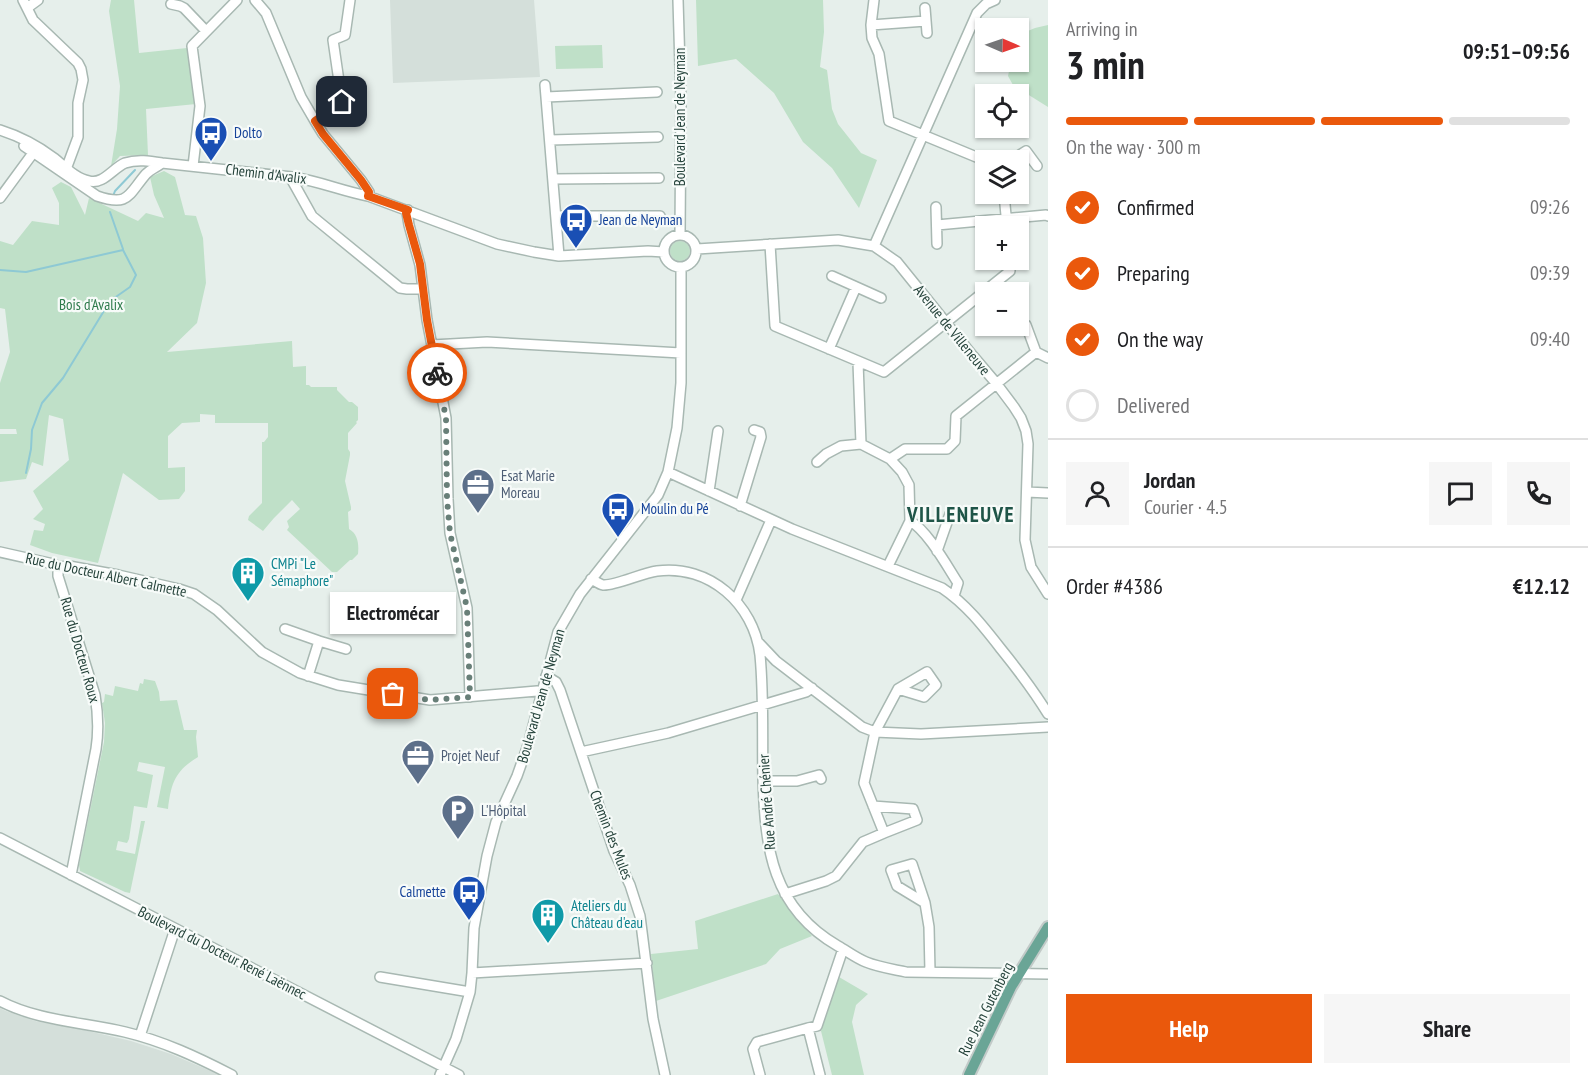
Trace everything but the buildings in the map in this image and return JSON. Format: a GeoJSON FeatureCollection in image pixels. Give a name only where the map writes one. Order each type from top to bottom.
{"type":"FeatureCollection","features":[{"type":"Feature","properties":{"kind":"main road","name":"Rue Jean Gutenberg"},"geometry":{"type":"LineString","coordinates":[[969,1075],[1010,988],[1048,927]]}},
{"type":"Feature","properties":{"kind":"street"},"geometry":{"type":"LineString","coordinates":[[38,0],[25,4],[33,20],[78,63],[83,80],[78,104],[78,137],[66,171]]}},
{"type":"Feature","properties":{"kind":"street"},"geometry":{"type":"LineString","coordinates":[[193,166],[200,106],[192,46],[237,0]]}},
{"type":"Feature","properties":{"kind":"street"},"geometry":{"type":"LineString","coordinates":[[255,0],[266,13],[301,97],[323,134],[361,180],[369,192],[368,196]]}},
{"type":"Feature","properties":{"kind":"street"},"geometry":{"type":"LineString","coordinates":[[315,121],[342,102],[333,40],[345,35],[350,0]]}},
{"type":"Feature","properties":{"kind":"street","name":"Boulevard Jean de Neyman"},"geometry":{"type":"LineString","coordinates":[[678,0],[681,100],[680,234]]}},
{"type":"Feature","properties":{"kind":"street"},"geometry":{"type":"LineString","coordinates":[[874,0],[872,38],[879,54],[889,121],[975,157]]}},
{"type":"Feature","properties":{"kind":"street"},"geometry":{"type":"LineString","coordinates":[[874,246],[971,24],[988,1]]}},
{"type":"Feature","properties":{"kind":"street"},"geometry":{"type":"LineString","coordinates":[[171,4],[184,8],[206,31]]}},
{"type":"Feature","properties":{"kind":"street"},"geometry":{"type":"LineString","coordinates":[[925,8],[927,33]]}},
{"type":"Feature","properties":{"kind":"street"},"geometry":{"type":"LineString","coordinates":[[871,25],[926,21]]}},
{"type":"Feature","properties":{"kind":"street"},"geometry":{"type":"LineString","coordinates":[[545,85],[559,256]]}},
{"type":"Feature","properties":{"kind":"street"},"geometry":{"type":"LineString","coordinates":[[546,97],[657,92]]}},
{"type":"Feature","properties":{"kind":"street","name":"Chemin d'Avalix"},"geometry":{"type":"LineString","coordinates":[[0,130],[66,171],[97,196],[110,201],[124,200],[135,190],[147,173],[162,164]]}},
{"type":"Feature","properties":{"kind":"street","name":"Chemin d'Avalix"},"geometry":{"type":"LineString","coordinates":[[0,135],[35,150]]}},
{"type":"Feature","properties":{"kind":"street"},"geometry":{"type":"LineString","coordinates":[[550,141],[658,137]]}},
{"type":"Feature","properties":{"kind":"street"},"geometry":{"type":"LineString","coordinates":[[0,198],[35,150]]}},
{"type":"Feature","properties":{"kind":"street"},"geometry":{"type":"LineString","coordinates":[[1029,155],[1037,166]]}},
{"type":"Feature","properties":{"kind":"street","name":"Chemin d'Avalix"},"geometry":{"type":"LineString","coordinates":[[66,171],[90,182],[101,180],[126,163],[146,160],[162,164],[310,179],[368,196],[497,244],[559,256],[664,252]]}},
{"type":"Feature","properties":{"kind":"street"},"geometry":{"type":"LineString","coordinates":[[292,177],[312,216],[400,288],[423,289]]}},
{"type":"Feature","properties":{"kind":"street"},"geometry":{"type":"LineString","coordinates":[[553,179],[659,178]]}},
{"type":"Feature","properties":{"kind":"street"},"geometry":{"type":"LineString","coordinates":[[936,207],[937,244]]}},
{"type":"Feature","properties":{"kind":"street"},"geometry":{"type":"LineString","coordinates":[[408,210],[406,213],[420,264],[446,418],[447,499],[450,533],[467,608],[470,697]]}},
{"type":"Feature","properties":{"kind":"street"},"geometry":{"type":"LineString","coordinates":[[556,216],[660,216]]}},
{"type":"Feature","properties":{"kind":"street"},"geometry":{"type":"LineString","coordinates":[[1029,218],[1048,216]]}},
{"type":"Feature","properties":{"kind":"street"},"geometry":{"type":"LineString","coordinates":[[937,225],[975,224]]}},
{"type":"Feature","properties":{"kind":"street"},"geometry":{"type":"LineString","coordinates":[[680,234],[693,240],[697,249],[691,264],[681,267],[671,265],[664,252],[664,247],[670,238],[680,234]]}},
{"type":"Feature","properties":{"kind":"street","name":"Avenue de Villeneuve"},"geometry":{"type":"LineString","coordinates":[[697,249],[838,240],[874,246],[897,262],[996,383],[1014,407],[1026,431],[1028,444],[1025,540],[1031,567],[1048,594]]}},
{"type":"Feature","properties":{"kind":"street"},"geometry":{"type":"LineString","coordinates":[[770,244],[775,326],[884,372],[1010,270]]}},
{"type":"Feature","properties":{"kind":"street","name":"Boulevard Jean de Neyman"},"geometry":{"type":"LineString","coordinates":[[442,1071],[456,1039],[470,992],[474,928],[487,856],[496,822],[528,745],[558,632],[574,602],[658,495],[668,472],[677,428],[681,383],[681,267]]}},
{"type":"Feature","properties":{"kind":"street"},"geometry":{"type":"LineString","coordinates":[[832,276],[881,298]]}},
{"type":"Feature","properties":{"kind":"street"},"geometry":{"type":"LineString","coordinates":[[830,350],[856,287]]}},
{"type":"Feature","properties":{"kind":"street"},"geometry":{"type":"LineString","coordinates":[[1029,333],[1036,352],[1048,358]]}},
{"type":"Feature","properties":{"kind":"street"},"geometry":{"type":"LineString","coordinates":[[432,345],[487,342],[681,354]]}},
{"type":"Feature","properties":{"kind":"street"},"geometry":{"type":"LineString","coordinates":[[890,459],[905,449],[947,449],[955,441],[956,416],[1036,352]]}},
{"type":"Feature","properties":{"kind":"street"},"geometry":{"type":"LineString","coordinates":[[858,362],[861,444]]}},
{"type":"Feature","properties":{"kind":"street"},"geometry":{"type":"LineString","coordinates":[[740,506],[761,437],[760,432],[753,430]]}},
{"type":"Feature","properties":{"kind":"street"},"geometry":{"type":"LineString","coordinates":[[709,491],[718,431]]}},
{"type":"Feature","properties":{"kind":"street"},"geometry":{"type":"LineString","coordinates":[[817,462],[841,446],[861,444],[890,459],[902,472],[909,485],[910,521],[888,566]]}},
{"type":"Feature","properties":{"kind":"street"},"geometry":{"type":"LineString","coordinates":[[668,472],[771,520],[942,588],[977,618],[1048,714]]}},
{"type":"Feature","properties":{"kind":"street"},"geometry":{"type":"LineString","coordinates":[[1027,492],[1048,493]]}},
{"type":"Feature","properties":{"kind":"street"},"geometry":{"type":"LineString","coordinates":[[937,551],[950,514]]}},
{"type":"Feature","properties":{"kind":"street"},"geometry":{"type":"LineString","coordinates":[[736,600],[771,520]]}},
{"type":"Feature","properties":{"kind":"street"},"geometry":{"type":"LineString","coordinates":[[910,521],[916,524],[937,551],[958,583],[954,596]]}},
{"type":"Feature","properties":{"kind":"street","name":"Rue du Docteur Albert Calmette"},"geometry":{"type":"LineString","coordinates":[[0,552],[60,567],[69,566],[118,575],[194,594],[218,610],[262,652],[300,673],[338,685],[430,700],[542,692]]}},
{"type":"Feature","properties":{"kind":"street","name":"Rue du Docteur Roux"},"geometry":{"type":"LineString","coordinates":[[60,567],[58,576],[95,694],[99,732],[70,875]]}},
{"type":"Feature","properties":{"kind":"street"},"geometry":{"type":"LineString","coordinates":[[591,579],[601,585],[611,585],[658,571],[693,573],[721,587],[736,600],[758,642],[762,704]]}},
{"type":"Feature","properties":{"kind":"street"},"geometry":{"type":"LineString","coordinates":[[285,629],[346,650]]}},
{"type":"Feature","properties":{"kind":"street"},"geometry":{"type":"LineString","coordinates":[[308,676],[319,641]]}},
{"type":"Feature","properties":{"kind":"street"},"geometry":{"type":"LineString","coordinates":[[758,642],[776,662],[862,727],[875,732],[941,734],[1048,727]]}},
{"type":"Feature","properties":{"kind":"street"},"geometry":{"type":"LineString","coordinates":[[761,664],[764,661],[776,662]]}},
{"type":"Feature","properties":{"kind":"street","name":"Chemin des Mules"},"geometry":{"type":"LineString","coordinates":[[546,675],[556,682],[560,690],[614,851],[630,885],[640,916],[653,1019],[665,1075]]}},
{"type":"Feature","properties":{"kind":"street"},"geometry":{"type":"LineString","coordinates":[[581,752],[668,733],[806,692],[812,688]]}},
{"type":"Feature","properties":{"kind":"street"},"geometry":{"type":"LineString","coordinates":[[884,832],[864,783],[875,732],[898,689]]}},
{"type":"Feature","properties":{"kind":"street","name":"Rue André Chénier"},"geometry":{"type":"LineString","coordinates":[[762,704],[766,836],[778,879],[785,894],[808,925],[823,938],[864,961],[884,968],[906,972],[1048,974]]}},
{"type":"Feature","properties":{"kind":"street"},"geometry":{"type":"LineString","coordinates":[[763,781],[797,781],[819,776],[821,779]]}},
{"type":"Feature","properties":{"kind":"street"},"geometry":{"type":"LineString","coordinates":[[785,894],[836,876],[863,842],[917,819],[913,809],[873,806]]}},
{"type":"Feature","properties":{"kind":"street","name":"Boulevard du Docteur René Laënnec"},"geometry":{"type":"LineString","coordinates":[[0,838],[442,1071],[459,1075]]}},
{"type":"Feature","properties":{"kind":"street"},"geometry":{"type":"LineString","coordinates":[[925,903],[929,927],[930,972]]}},
{"type":"Feature","properties":{"kind":"street"},"geometry":{"type":"LineString","coordinates":[[140,1036],[175,929]]}},
{"type":"Feature","properties":{"kind":"street"},"geometry":{"type":"LineString","coordinates":[[760,1075],[753,1048],[757,1042],[817,1026],[843,949]]}},
{"type":"Feature","properties":{"kind":"street"},"geometry":{"type":"LineString","coordinates":[[472,973],[647,963]]}},
{"type":"Feature","properties":{"kind":"street"},"geometry":{"type":"LineString","coordinates":[[380,977],[470,992]]}},
{"type":"Feature","properties":{"kind":"street"},"geometry":{"type":"LineString","coordinates":[[0,1001],[23,1012],[140,1036],[193,1055],[232,1075]]}},
{"type":"Feature","properties":{"kind":"street"},"geometry":{"type":"LineString","coordinates":[[808,1028],[820,1075]]}},
{"type":"Feature","properties":{"kind":"shaded area"},"geometry":{"type":"Polygon","coordinates":[[[390,0],[534,0],[540,77],[393,83],[390,0]]]}},
{"type":"Feature","properties":{"kind":"shaded area"},"geometry":{"type":"Polygon","coordinates":[[[0,1008],[35,1021],[131,1041],[171,1054],[220,1075],[0,1075],[0,1008]]]}},
{"type":"Feature","properties":{"kind":"green space"},"geometry":{"type":"Polygon","coordinates":[[[111,0],[134,0],[139,53],[187,48],[196,104],[146,109],[148,155],[120,156],[111,166],[117,129],[120,86],[109,11],[111,0]]]}},
{"type":"Feature","properties":{"kind":"green space"},"geometry":{"type":"Polygon","coordinates":[[[696,0],[823,0],[824,32],[820,67],[827,70],[832,109],[838,124],[861,153],[877,160],[859,208],[832,168],[803,142],[774,93],[736,59],[698,66],[696,0]]]}},
{"type":"Feature","properties":{"kind":"green space"},"geometry":{"type":"Polygon","coordinates":[[[1048,25],[1048,107],[1029,95],[1029,84],[1012,84],[1008,76],[1009,72],[1029,72],[1029,30],[1048,25]]]}},
{"type":"Feature","properties":{"kind":"green space"},"geometry":{"type":"Polygon","coordinates":[[[602,45],[603,68],[556,69],[555,46],[602,45]]]}},
{"type":"Feature","properties":{"kind":"green space","name":"Bois d'Avalix"},"geometry":{"type":"Polygon","coordinates":[[[164,171],[175,177],[185,215],[196,216],[203,238],[206,283],[197,323],[167,352],[292,341],[293,367],[306,366],[306,385],[337,387],[337,390],[349,402],[358,407],[357,423],[348,433],[350,455],[345,481],[351,507],[348,512],[349,529],[357,540],[358,554],[337,572],[332,572],[287,530],[289,527],[287,521],[300,509],[292,500],[263,531],[248,520],[262,503],[262,442],[268,437],[268,423],[215,423],[215,415],[200,414],[200,422],[182,423],[168,436],[168,468],[185,467],[185,491],[179,499],[159,500],[123,473],[98,563],[52,553],[30,545],[34,530],[43,531],[45,524],[33,519],[43,509],[33,491],[69,460],[63,419],[49,415],[43,466],[32,462],[26,479],[0,482],[0,434],[17,434],[16,429],[0,429],[0,383],[10,352],[5,309],[0,308],[0,241],[13,245],[32,221],[59,225],[59,203],[52,188],[61,182],[71,187],[85,215],[89,198],[138,221],[146,213],[164,218],[154,195],[150,177],[164,171]]]}},
{"type":"Feature","properties":{"kind":"green space"},"geometry":{"type":"Polygon","coordinates":[[[676,241],[684,241],[690,247],[690,255],[684,261],[676,261],[670,255],[670,247],[676,241]]]}},
{"type":"Feature","properties":{"kind":"green space"},"geometry":{"type":"Polygon","coordinates":[[[144,679],[155,681],[160,701],[177,700],[184,730],[197,730],[198,757],[184,767],[176,778],[168,809],[157,807],[165,767],[139,762],[137,771],[153,775],[147,808],[134,806],[129,839],[127,843],[118,841],[116,850],[135,854],[141,821],[145,821],[130,893],[80,871],[79,865],[104,742],[105,723],[102,703],[105,694],[113,696],[115,686],[138,691],[144,679]]]}},
{"type":"Feature","properties":{"kind":"green space"},"geometry":{"type":"Polygon","coordinates":[[[778,894],[812,936],[780,949],[766,964],[656,1001],[651,954],[698,949],[695,921],[778,894]]]}},
{"type":"Feature","properties":{"kind":"green space"},"geometry":{"type":"Polygon","coordinates":[[[839,977],[868,994],[856,1005],[852,1022],[864,1075],[832,1075],[821,1031],[839,977]]]}},
{"type":"Feature","properties":{"kind":"waterway"},"geometry":{"type":"LineString","coordinates":[[113,196],[135,170]]}},
{"type":"Feature","properties":{"kind":"waterway"},"geometry":{"type":"LineString","coordinates":[[110,212],[123,249]]}},
{"type":"Feature","properties":{"kind":"waterway"},"geometry":{"type":"LineString","coordinates":[[0,270],[26,272],[123,250],[136,275],[130,287],[110,301],[63,378],[42,403],[32,430],[26,473]]}},
{"type":"Feature","properties":{"kind":"way so far"},"geometry":{"type":"LineString","coordinates":[[393,694],[430,700],[470,697],[467,608],[450,533],[447,499],[446,418],[437,373]]}},
{"type":"Feature","properties":{"kind":"place","name":"Dolto"},"geometry":{"type":"Point","coordinates":[211,162]}},
{"type":"Feature","properties":{"kind":"place","name":"Jean de Neyman"},"geometry":{"type":"Point","coordinates":[576,249]}},
{"type":"Feature","properties":{"kind":"place","name":"Esat Marie Moreau"},"geometry":{"type":"Point","coordinates":[478,514]}},
{"type":"Feature","properties":{"kind":"place","name":"Moulin du Pé"},"geometry":{"type":"Point","coordinates":[618,538]}},
{"type":"Feature","properties":{"kind":"place","name":"CMPi \"Le Sémaphore\""},"geometry":{"type":"Point","coordinates":[248,602]}},
{"type":"Feature","properties":{"kind":"place","name":"Electromécar"},"geometry":{"type":"Point","coordinates":[393,694]}},
{"type":"Feature","properties":{"kind":"place","name":"Projet Neuf"},"geometry":{"type":"Point","coordinates":[418,785]}},
{"type":"Feature","properties":{"kind":"place","name":"L'Hôpital"},"geometry":{"type":"Point","coordinates":[458,840]}},
{"type":"Feature","properties":{"kind":"place","name":"Calmette"},"geometry":{"type":"Point","coordinates":[469,921]}},
{"type":"Feature","properties":{"kind":"place","name":"Ateliers du Château d'eau"},"geometry":{"type":"Point","coordinates":[548,944]}},
{"type":"Feature","properties":{"kind":"district","name":"VILLENEUVE"},"geometry":{"type":"Point","coordinates":[961,515]}},
{"type":"Feature","properties":{"kind":"route"},"geometry":{"type":"LineString","coordinates":[[342,102],[315,121],[361,180],[369,192],[368,196],[408,210],[406,213],[420,264],[437,373]]}}]}
